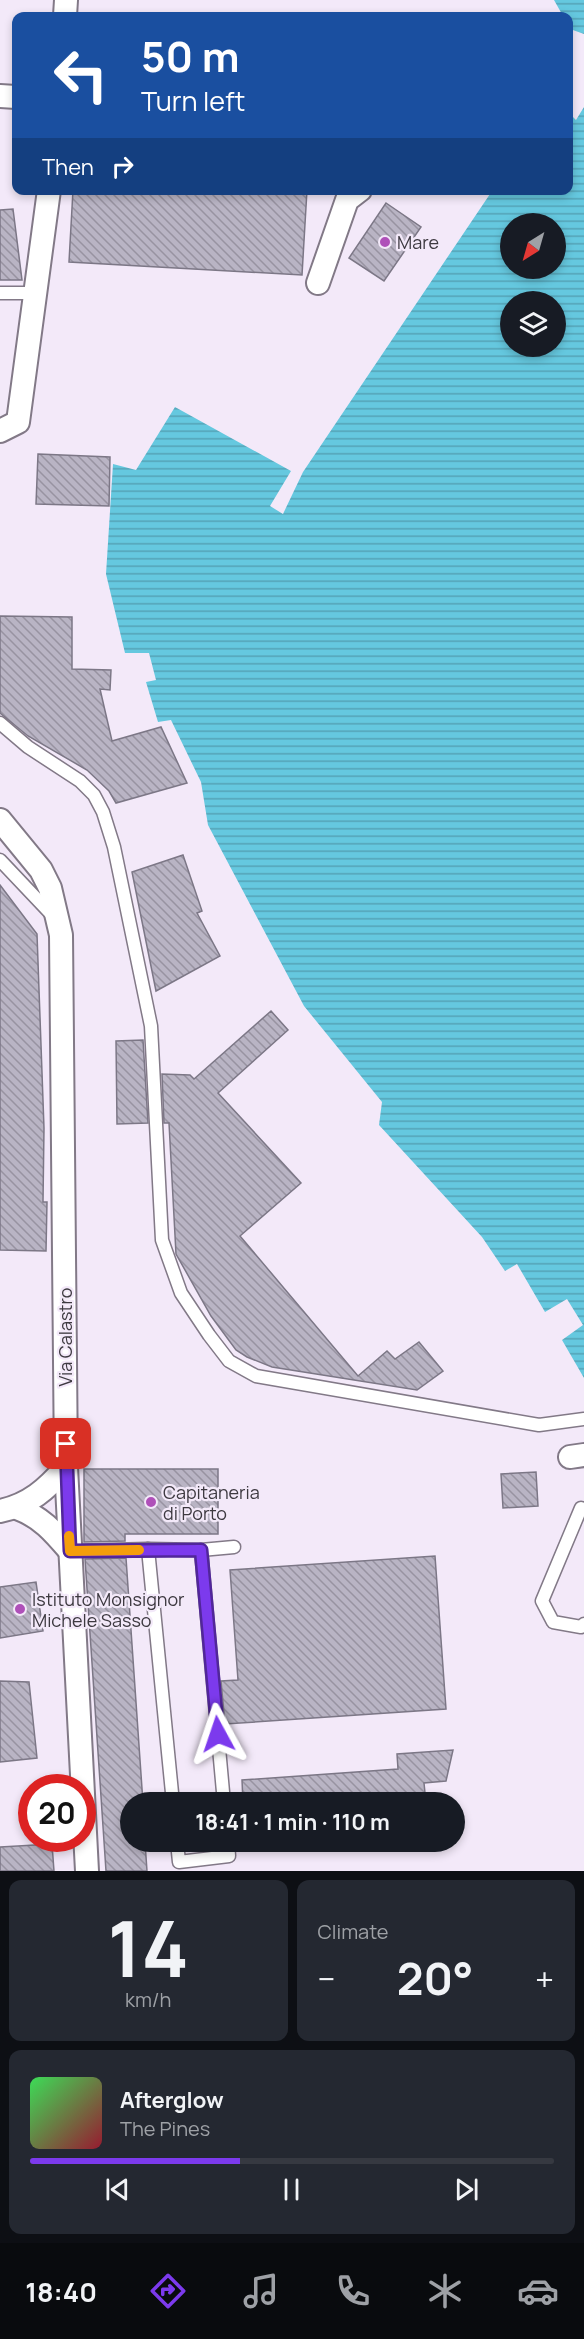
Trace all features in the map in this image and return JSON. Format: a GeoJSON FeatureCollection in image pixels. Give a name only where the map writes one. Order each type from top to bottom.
{"type":"FeatureCollection","features":[{"type":"Feature","properties":{"kind":"street"},"geometry":{"type":"LineString","coordinates":[[0,431],[18,422],[47,195]]}},
{"type":"Feature","properties":{"kind":"street"},"geometry":{"type":"LineString","coordinates":[[318,283],[348,195]]}},
{"type":"Feature","properties":{"kind":"street","name":"Via Calastro"},"geometry":{"type":"LineString","coordinates":[[0,820],[41,870],[51,888],[56,919],[62,934],[66,1467],[87,1871]]}},
{"type":"Feature","properties":{"kind":"street"},"geometry":{"type":"LineString","coordinates":[[8,1509],[51,1485],[66,1467]]}},
{"type":"Feature","properties":{"kind":"street"},"geometry":{"type":"LineString","coordinates":[[8,1509],[44,1521],[70,1551]]}},
{"type":"Feature","properties":{"kind":"lane"},"geometry":{"type":"LineString","coordinates":[[0,293],[35,293]]}},
{"type":"Feature","properties":{"kind":"lane"},"geometry":{"type":"LineString","coordinates":[[0,723],[28,747],[80,781],[94,795],[103,812],[114,847],[152,1026],[162,1240],[181,1293],[229,1361],[256,1376],[539,1425],[584,1419]]}},
{"type":"Feature","properties":{"kind":"lane"},"geometry":{"type":"LineString","coordinates":[[0,860],[56,919]]}},
{"type":"Feature","properties":{"kind":"lane"},"geometry":{"type":"LineString","coordinates":[[580,1508],[542,1601],[553,1622],[581,1628],[584,1624]]}},
{"type":"Feature","properties":{"kind":"lane"},"geometry":{"type":"LineString","coordinates":[[70,1551],[201,1550],[234,1547]]}},
{"type":"Feature","properties":{"kind":"lane"},"geometry":{"type":"LineString","coordinates":[[148,1549],[172,1792]]}},
{"type":"Feature","properties":{"kind":"lane"},"geometry":{"type":"LineString","coordinates":[[201,1550],[223,1792]]}},
{"type":"Feature","properties":{"kind":"lane"},"geometry":{"type":"LineString","coordinates":[[178,1852],[178,1862],[209,1865],[229,1856],[229,1852]]}},
{"type":"Feature","properties":{"kind":"water"},"geometry":{"type":"Polygon","coordinates":[[[554,0],[584,0],[584,34],[573,30],[573,12],[561,12],[554,0]]]}},
{"type":"Feature","properties":{"kind":"water"},"geometry":{"type":"Polygon","coordinates":[[[584,107],[584,1378],[562,1340],[583,1325],[567,1299],[545,1312],[517,1264],[505,1271],[482,1237],[379,1125],[382,1102],[304,1006],[208,825],[201,782],[171,720],[158,722],[146,682],[156,680],[149,653],[125,653],[106,574],[113,464],[136,470],[175,407],[291,471],[270,506],[283,514],[303,472],[489,195],[573,195],[573,117],[576,120],[584,107]]]}},
{"type":"Feature","properties":{"kind":"building"},"geometry":{"type":"Polygon","coordinates":[[[73,195],[307,195],[302,275],[69,262],[73,195]]]}},
{"type":"Feature","properties":{"kind":"building","name":"Mare"},"geometry":{"type":"Polygon","coordinates":[[[386,203],[421,227],[384,281],[349,258],[386,203]]]}},
{"type":"Feature","properties":{"kind":"building"},"geometry":{"type":"Polygon","coordinates":[[[13,209],[22,280],[0,280],[0,210],[13,209]]]}},
{"type":"Feature","properties":{"kind":"building"},"geometry":{"type":"Polygon","coordinates":[[[38,454],[110,457],[109,506],[36,504],[38,454]]]}},
{"type":"Feature","properties":{"kind":"building"},"geometry":{"type":"Polygon","coordinates":[[[0,616],[72,617],[72,669],[111,670],[110,690],[100,689],[112,741],[161,727],[187,783],[116,803],[109,791],[87,770],[28,736],[0,713],[0,616]]]}},
{"type":"Feature","properties":{"kind":"building"},"geometry":{"type":"Polygon","coordinates":[[[183,855],[202,911],[197,913],[220,956],[156,991],[132,872],[183,855]]]}},
{"type":"Feature","properties":{"kind":"building"},"geometry":{"type":"Polygon","coordinates":[[[0,885],[37,934],[44,1128],[43,1202],[47,1202],[46,1251],[0,1250],[0,885]]]}},
{"type":"Feature","properties":{"kind":"building"},"geometry":{"type":"Polygon","coordinates":[[[271,1011],[288,1030],[218,1093],[301,1183],[240,1236],[358,1376],[387,1351],[395,1359],[419,1342],[443,1371],[417,1390],[272,1367],[247,1357],[236,1350],[211,1316],[176,1254],[169,1123],[164,1123],[162,1074],[190,1075],[194,1079],[271,1011]]]}},
{"type":"Feature","properties":{"kind":"building"},"geometry":{"type":"Polygon","coordinates":[[[143,1040],[148,1123],[117,1124],[116,1041],[143,1040]]]}},
{"type":"Feature","properties":{"kind":"building","name":"Capitaneria di Porto"},"geometry":{"type":"Polygon","coordinates":[[[84,1469],[218,1469],[218,1534],[125,1534],[125,1541],[84,1542],[84,1469]]]}},
{"type":"Feature","properties":{"kind":"building"},"geometry":{"type":"Polygon","coordinates":[[[536,1472],[538,1506],[503,1508],[501,1474],[536,1472]]]}},
{"type":"Feature","properties":{"kind":"building"},"geometry":{"type":"Polygon","coordinates":[[[435,1556],[446,1709],[225,1724],[221,1681],[238,1680],[230,1570],[435,1556]]]}},
{"type":"Feature","properties":{"kind":"building"},"geometry":{"type":"Polygon","coordinates":[[[126,1558],[142,1792],[120,1792],[120,1852],[146,1852],[147,1871],[106,1871],[85,1559],[126,1558]]]}},
{"type":"Feature","properties":{"kind":"building","name":"Istituto Monsignor Michele Sasso"},"geometry":{"type":"Polygon","coordinates":[[[36,1582],[43,1631],[0,1638],[0,1587],[36,1582]]]}},
{"type":"Feature","properties":{"kind":"building"},"geometry":{"type":"Polygon","coordinates":[[[0,1681],[29,1682],[37,1758],[0,1762],[0,1681]]]}},
{"type":"Feature","properties":{"kind":"building"},"geometry":{"type":"Polygon","coordinates":[[[453,1750],[446,1781],[424,1783],[425,1792],[243,1792],[242,1780],[398,1769],[397,1754],[453,1750]]]}},
{"type":"Feature","properties":{"kind":"building"},"geometry":{"type":"Polygon","coordinates":[[[18,1846],[18,1852],[53,1852],[54,1871],[0,1871],[0,1847],[18,1846]]]}},
{"type":"Feature","properties":{"kind":"slow traffic"},"geometry":{"type":"LineString","coordinates":[[69,1536],[70,1551],[139,1550]]}},
{"type":"Feature","properties":{"kind":"place","name":"Mare"},"geometry":{"type":"Point","coordinates":[385,242]}},
{"type":"Feature","properties":{"kind":"place","name":"Capitaneria di Porto"},"geometry":{"type":"Point","coordinates":[151,1502]}},
{"type":"Feature","properties":{"kind":"place","name":"Istituto Monsignor Michele Sasso"},"geometry":{"type":"Point","coordinates":[20,1609]}},
{"type":"Feature","properties":{"kind":"route"},"geometry":{"type":"LineString","coordinates":[[66,1444],[70,1551],[201,1550],[218,1734]]}}]}
